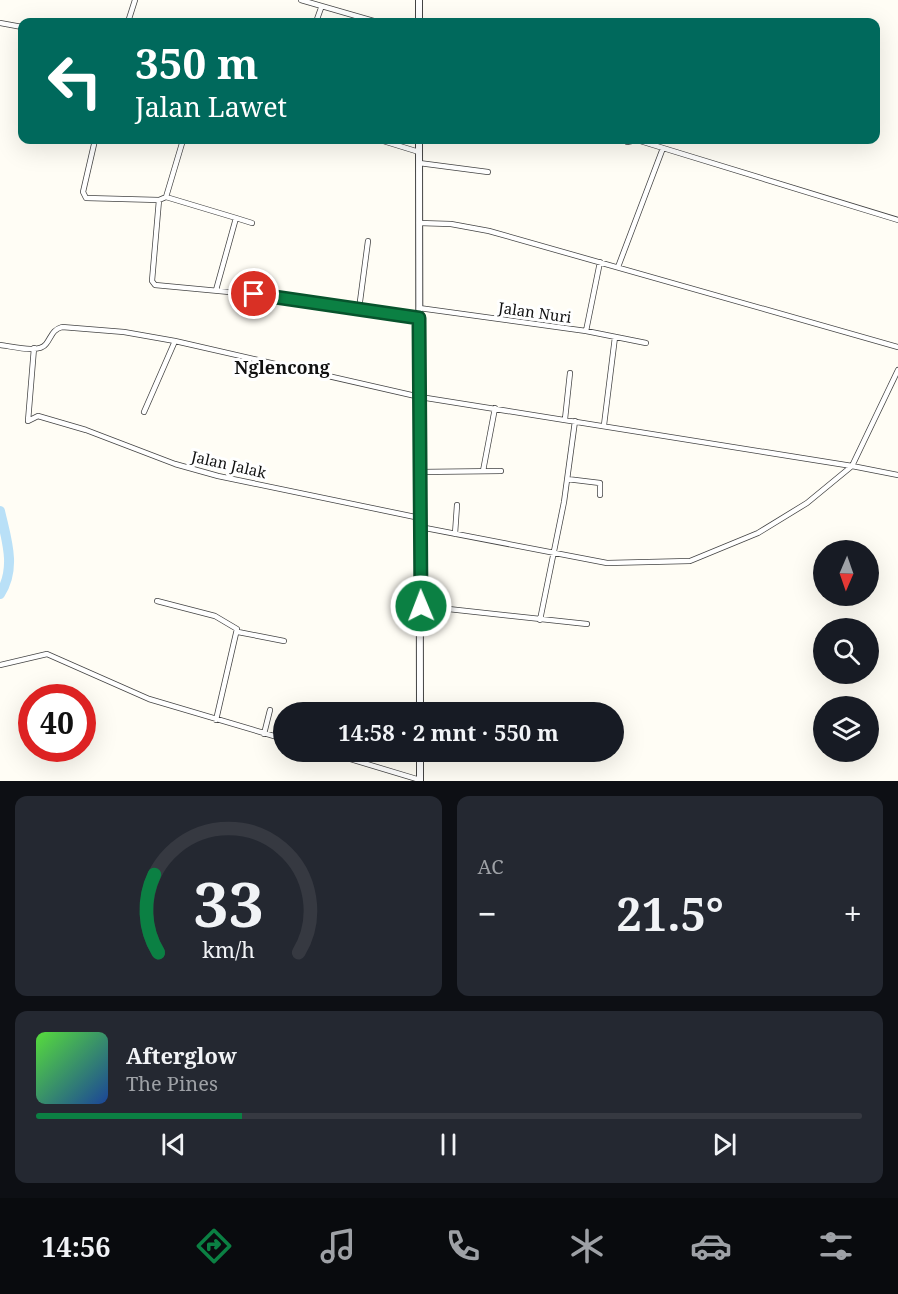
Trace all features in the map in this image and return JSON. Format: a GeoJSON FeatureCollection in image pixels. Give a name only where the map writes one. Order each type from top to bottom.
{"type":"FeatureCollection","features":[{"type":"Feature","properties":{"kind":"street"},"geometry":{"type":"LineString","coordinates":[[129,18],[135,0]]}},
{"type":"Feature","properties":{"kind":"street"},"geometry":{"type":"LineString","coordinates":[[301,0],[321,8],[361,18]]}},
{"type":"Feature","properties":{"kind":"street"},"geometry":{"type":"LineString","coordinates":[[419,0],[419,18]]}},
{"type":"Feature","properties":{"kind":"street"},"geometry":{"type":"LineString","coordinates":[[317,18],[321,8]]}},
{"type":"Feature","properties":{"kind":"street"},"geometry":{"type":"LineString","coordinates":[[0,23],[18,26]]}},
{"type":"Feature","properties":{"kind":"street"},"geometry":{"type":"LineString","coordinates":[[93,144],[83,192],[86,198],[159,200],[166,197],[252,223]]}},
{"type":"Feature","properties":{"kind":"street"},"geometry":{"type":"LineString","coordinates":[[166,197],[182,144]]}},
{"type":"Feature","properties":{"kind":"street"},"geometry":{"type":"LineString","coordinates":[[393,144],[418,152]]}},
{"type":"Feature","properties":{"kind":"street"},"geometry":{"type":"LineString","coordinates":[[419,144],[420,702]]}},
{"type":"Feature","properties":{"kind":"street"},"geometry":{"type":"LineString","coordinates":[[650,144],[898,220]]}},
{"type":"Feature","properties":{"kind":"street"},"geometry":{"type":"LineString","coordinates":[[618,267],[663,148]]}},
{"type":"Feature","properties":{"kind":"street"},"geometry":{"type":"LineString","coordinates":[[419,163],[488,172]]}},
{"type":"Feature","properties":{"kind":"street"},"geometry":{"type":"LineString","coordinates":[[159,200],[153,283],[419,318]]}},
{"type":"Feature","properties":{"kind":"street"},"geometry":{"type":"LineString","coordinates":[[216,290],[236,218]]}},
{"type":"Feature","properties":{"kind":"street"},"geometry":{"type":"LineString","coordinates":[[419,223],[452,224],[489,231],[898,347]]}},
{"type":"Feature","properties":{"kind":"street"},"geometry":{"type":"LineString","coordinates":[[359,309],[368,241]]}},
{"type":"Feature","properties":{"kind":"street"},"geometry":{"type":"LineString","coordinates":[[586,331],[600,262]]}},
{"type":"Feature","properties":{"kind":"street","name":"Jalan Nuri"},"geometry":{"type":"LineString","coordinates":[[419,308],[586,331],[646,343]]}},
{"type":"Feature","properties":{"kind":"street"},"geometry":{"type":"LineString","coordinates":[[0,345],[43,347],[55,329],[62,327],[124,332],[175,341],[420,397],[604,425],[898,475]]}},
{"type":"Feature","properties":{"kind":"street"},"geometry":{"type":"LineString","coordinates":[[604,425],[615,337]]}},
{"type":"Feature","properties":{"kind":"street"},"geometry":{"type":"LineString","coordinates":[[144,412],[175,341]]}},
{"type":"Feature","properties":{"kind":"street","name":"Jalan Jalak"},"geometry":{"type":"LineString","coordinates":[[34,348],[28,421],[38,416],[86,430],[175,464],[218,476],[420,518]]}},
{"type":"Feature","properties":{"kind":"street"},"geometry":{"type":"LineString","coordinates":[[420,528],[583,560],[638,564],[700,560],[758,534],[793,513],[852,466],[898,370]]}},
{"type":"Feature","properties":{"kind":"street"},"geometry":{"type":"LineString","coordinates":[[565,419],[570,374]]}},
{"type":"Feature","properties":{"kind":"street"},"geometry":{"type":"LineString","coordinates":[[483,471],[495,408]]}},
{"type":"Feature","properties":{"kind":"street"},"geometry":{"type":"LineString","coordinates":[[540,620],[567,479],[575,421]]}},
{"type":"Feature","properties":{"kind":"street"},"geometry":{"type":"LineString","coordinates":[[419,472],[501,471]]}},
{"type":"Feature","properties":{"kind":"street"},"geometry":{"type":"LineString","coordinates":[[567,479],[600,483],[600,495]]}},
{"type":"Feature","properties":{"kind":"street"},"geometry":{"type":"LineString","coordinates":[[455,534],[456,505]]}},
{"type":"Feature","properties":{"kind":"street"},"geometry":{"type":"LineString","coordinates":[[157,601],[215,616],[233,625],[238,632],[284,642]]}},
{"type":"Feature","properties":{"kind":"street"},"geometry":{"type":"LineString","coordinates":[[421,606],[587,624]]}},
{"type":"Feature","properties":{"kind":"street"},"geometry":{"type":"LineString","coordinates":[[216,720],[238,632]]}},
{"type":"Feature","properties":{"kind":"street"},"geometry":{"type":"LineString","coordinates":[[0,665],[47,654],[149,699],[273,736]]}},
{"type":"Feature","properties":{"kind":"street"},"geometry":{"type":"LineString","coordinates":[[264,734],[270,710]]}},
{"type":"Feature","properties":{"kind":"street"},"geometry":{"type":"LineString","coordinates":[[360,762],[420,780],[420,762]]}},
{"type":"Feature","properties":{"kind":"waterway"},"geometry":{"type":"LineString","coordinates":[[0,511],[9,553],[8,574],[0,594]]}},
{"type":"Feature","properties":{"kind":"district","name":"Nglencong"},"geometry":{"type":"Point","coordinates":[282,367]}},
{"type":"Feature","properties":{"kind":"route"},"geometry":{"type":"LineString","coordinates":[[254,294],[419,318],[421,606]]}}]}
